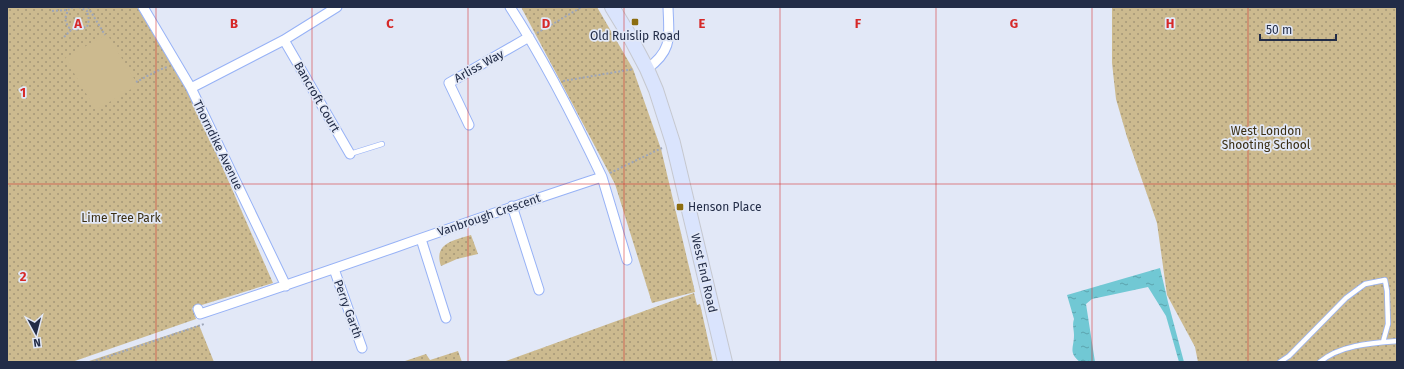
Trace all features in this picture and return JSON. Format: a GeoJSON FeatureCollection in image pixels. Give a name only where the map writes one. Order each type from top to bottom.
{"type":"FeatureCollection","features":[{"type":"Feature","properties":{"kind":"main road","name":"West End Road"},"geometry":{"type":"LineString","coordinates":[[612,7],[630,35],[641,69],[656,90],[673,143],[725,362]]}},
{"type":"Feature","properties":{"kind":"street","name":"Thorndike Avenue"},"geometry":{"type":"LineString","coordinates":[[143,7],[191,88],[286,286]]}},
{"type":"Feature","properties":{"kind":"street"},"geometry":{"type":"LineString","coordinates":[[191,88],[284,40],[337,7]]}},
{"type":"Feature","properties":{"kind":"street"},"geometry":{"type":"LineString","coordinates":[[510,7],[529,37],[580,130],[602,177],[627,260]]}},
{"type":"Feature","properties":{"kind":"street"},"geometry":{"type":"LineString","coordinates":[[641,69],[657,61],[664,52],[669,41],[668,7]]}},
{"type":"Feature","properties":{"kind":"street","name":"Arliss Way"},"geometry":{"type":"LineString","coordinates":[[469,125],[448,83],[529,37]]}},
{"type":"Feature","properties":{"kind":"street","name":"Bancroft Court"},"geometry":{"type":"LineString","coordinates":[[284,40],[350,154]]}},
{"type":"Feature","properties":{"kind":"street","name":"Vanbrough Crescent"},"geometry":{"type":"LineString","coordinates":[[198,309],[200,314],[286,286],[512,206],[602,177]]}},
{"type":"Feature","properties":{"kind":"street"},"geometry":{"type":"LineString","coordinates":[[512,206],[539,290]]}},
{"type":"Feature","properties":{"kind":"street"},"geometry":{"type":"LineString","coordinates":[[421,239],[446,318]]}},
{"type":"Feature","properties":{"kind":"street","name":"Perry Garth"},"geometry":{"type":"LineString","coordinates":[[334,270],[362,348]]}},
{"type":"Feature","properties":{"kind":"lane"},"geometry":{"type":"LineString","coordinates":[[350,154],[382,144]]}},
{"type":"Feature","properties":{"kind":"lane"},"geometry":{"type":"LineString","coordinates":[[1280,362],[1289,356],[1346,298],[1365,284],[1385,280],[1387,291],[1388,324],[1382,342]]}},
{"type":"Feature","properties":{"kind":"lane"},"geometry":{"type":"LineString","coordinates":[[1320,362],[1326,357],[1346,348],[1397,340]]}},
{"type":"Feature","properties":{"kind":"path"},"geometry":{"type":"LineString","coordinates":[[52,11],[65,11],[74,7]]}},
{"type":"Feature","properties":{"kind":"path"},"geometry":{"type":"LineString","coordinates":[[79,7],[88,9],[105,35]]}},
{"type":"Feature","properties":{"kind":"path"},"geometry":{"type":"LineString","coordinates":[[529,37],[582,7]]}},
{"type":"Feature","properties":{"kind":"path"},"geometry":{"type":"LineString","coordinates":[[68,10],[65,19],[66,25],[72,29],[79,30],[87,27],[89,20],[88,9]]}},
{"type":"Feature","properties":{"kind":"path"},"geometry":{"type":"LineString","coordinates":[[64,38],[72,29]]}},
{"type":"Feature","properties":{"kind":"path"},"geometry":{"type":"LineString","coordinates":[[136,82],[152,75],[162,68],[177,65]]}},
{"type":"Feature","properties":{"kind":"path"},"geometry":{"type":"LineString","coordinates":[[554,83],[641,69]]}},
{"type":"Feature","properties":{"kind":"path"},"geometry":{"type":"LineString","coordinates":[[602,177],[664,148]]}},
{"type":"Feature","properties":{"kind":"path"},"geometry":{"type":"LineString","coordinates":[[92,362],[205,323],[212,310]]}},
{"type":"Feature","properties":{"kind":"green space","name":"Lime Tree Park"},"geometry":{"type":"Polygon","coordinates":[[[7,7],[137,7],[194,102],[273,283],[192,308],[196,319],[72,362],[7,362],[7,7]]]}},
{"type":"Feature","properties":{"kind":"green space"},"geometry":{"type":"Polygon","coordinates":[[[521,7],[597,7],[633,69],[661,149],[695,292],[652,303],[615,184],[521,7]]]}},
{"type":"Feature","properties":{"kind":"green space","name":"West London Shooting School"},"geometry":{"type":"Polygon","coordinates":[[[1112,7],[1397,7],[1397,362],[1198,362],[1195,347],[1167,295],[1157,223],[1127,137],[1116,99],[1112,63],[1112,7]]]}},
{"type":"Feature","properties":{"kind":"green space"},"geometry":{"type":"Polygon","coordinates":[[[107,34],[138,85],[96,110],[65,58],[107,34]]]}},
{"type":"Feature","properties":{"kind":"green space"},"geometry":{"type":"Polygon","coordinates":[[[471,235],[478,254],[457,259],[441,266],[439,258],[443,247],[452,241],[471,235]]]}},
{"type":"Feature","properties":{"kind":"green space"},"geometry":{"type":"Polygon","coordinates":[[[694,293],[697,305],[700,304],[713,362],[503,362],[694,293]]]}},
{"type":"Feature","properties":{"kind":"green space"},"geometry":{"type":"Polygon","coordinates":[[[199,325],[214,362],[86,362],[199,325]]]}},
{"type":"Feature","properties":{"kind":"green space"},"geometry":{"type":"Polygon","coordinates":[[[458,351],[462,362],[402,362],[426,354],[430,360],[458,351]]]}},
{"type":"Feature","properties":{"kind":"water"},"geometry":{"type":"Polygon","coordinates":[[[1160,268],[1184,362],[1179,362],[1166,316],[1148,287],[1092,299],[1086,304],[1095,362],[1080,362],[1076,359],[1072,350],[1074,319],[1067,295],[1160,268]]]}},
{"type":"Feature","properties":{"kind":"place","name":"Old Ruislip Road"},"geometry":{"type":"Point","coordinates":[635,22]}},
{"type":"Feature","properties":{"kind":"place","name":"Henson Place"},"geometry":{"type":"Point","coordinates":[680,207]}}]}
